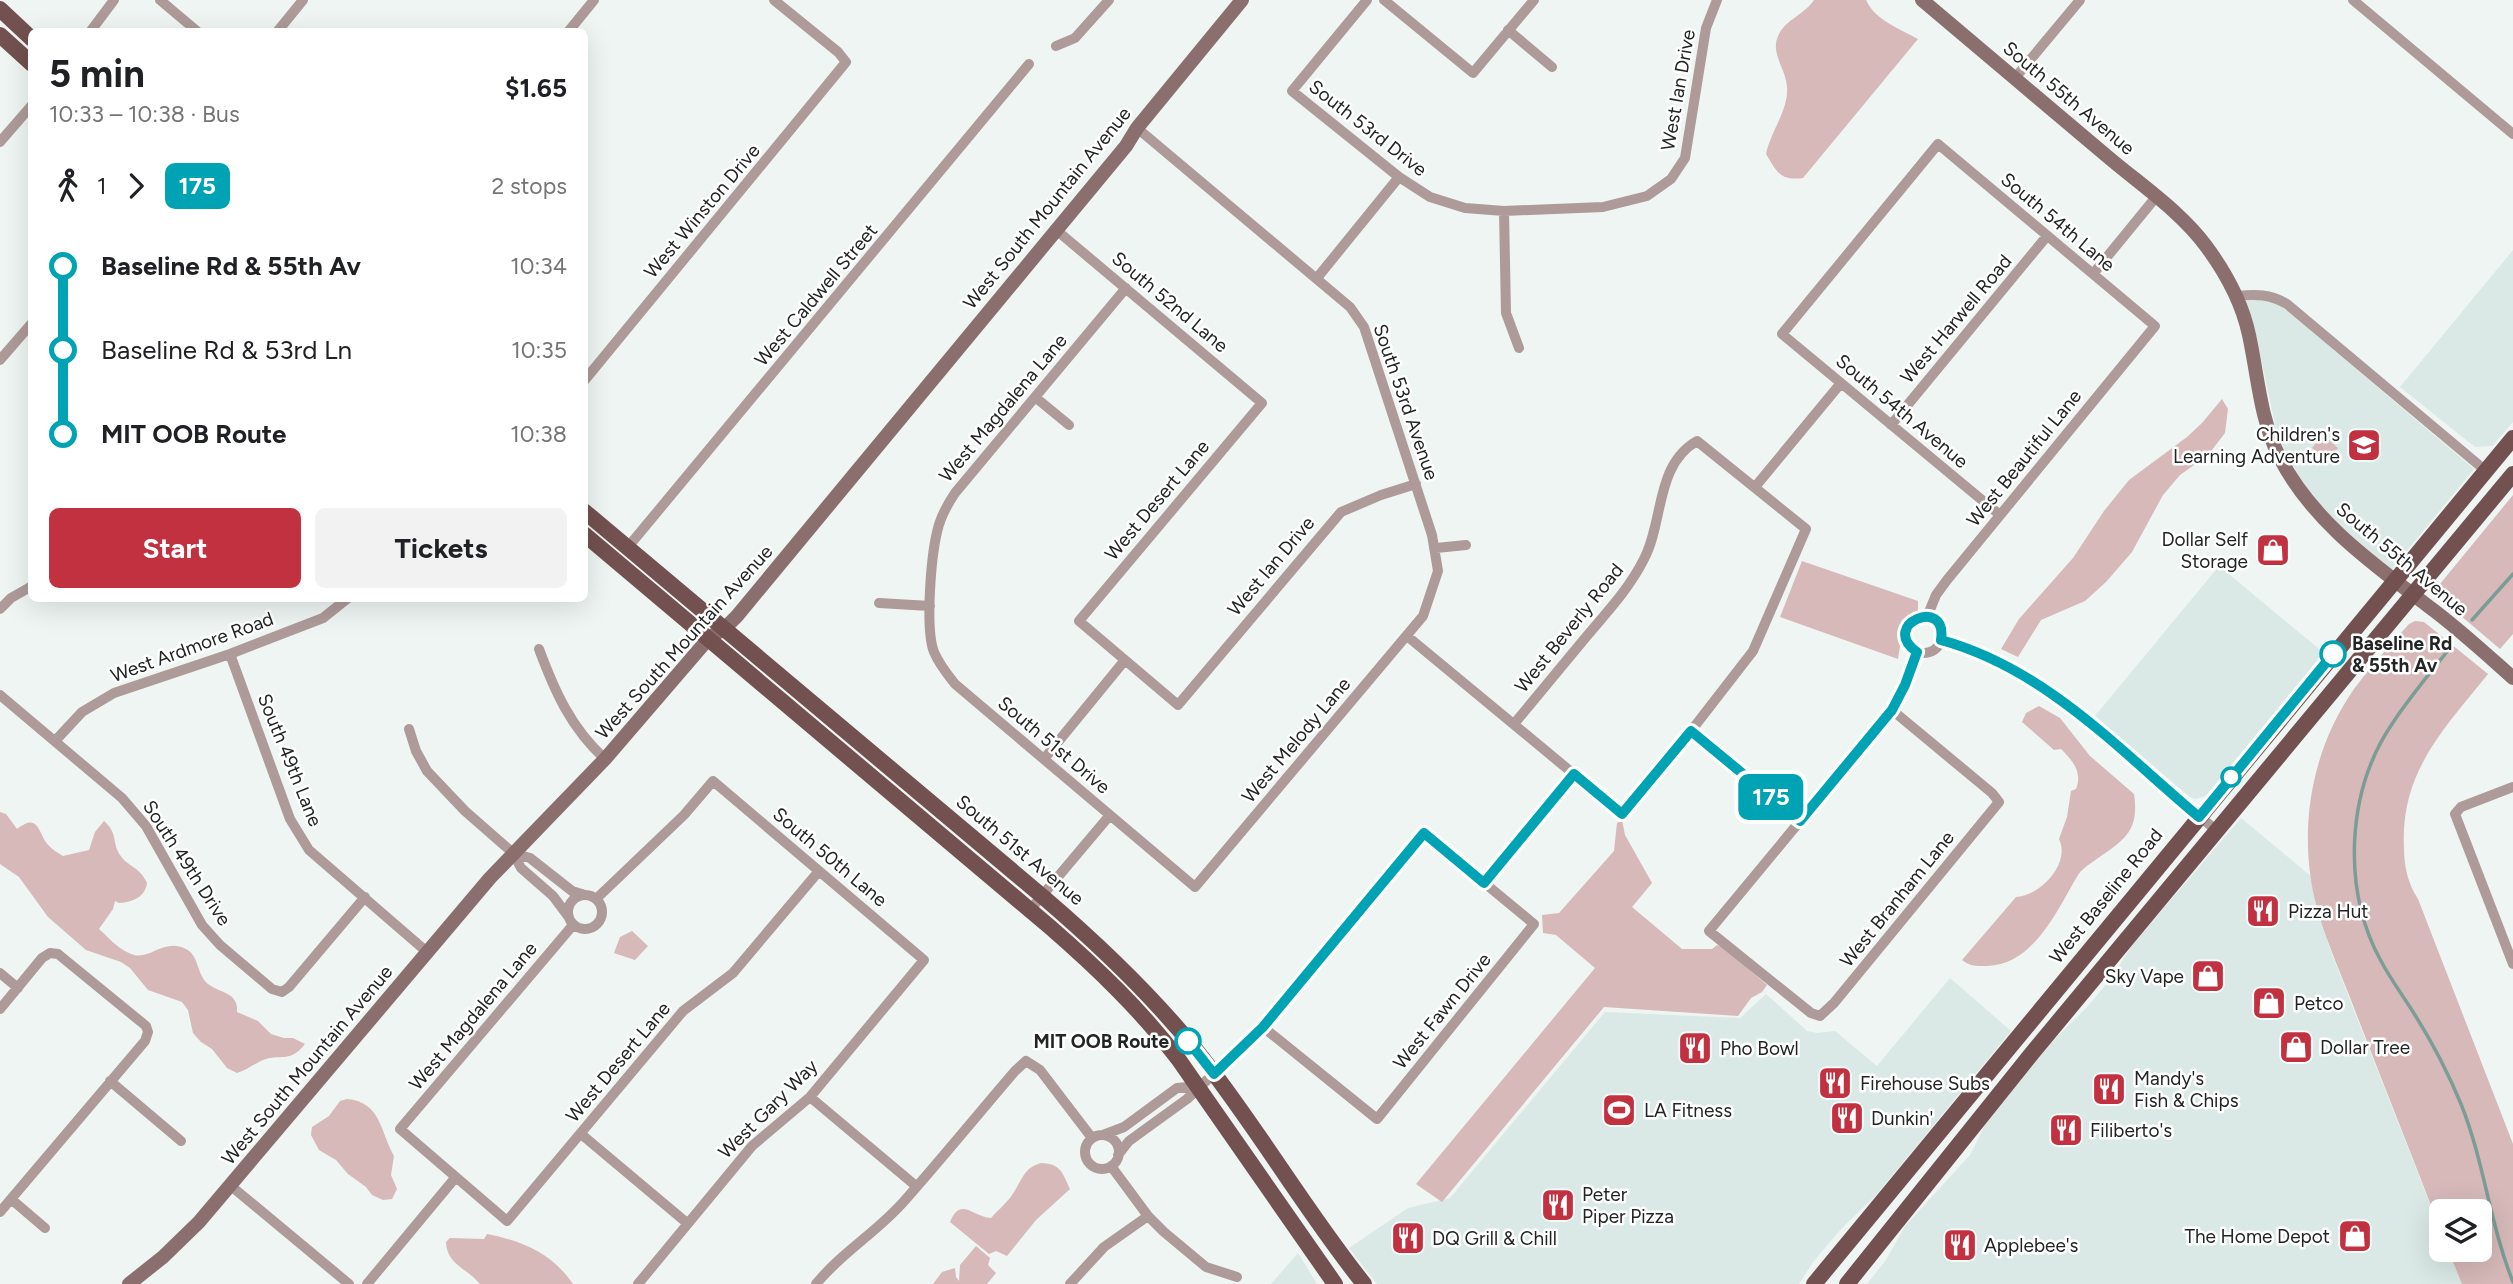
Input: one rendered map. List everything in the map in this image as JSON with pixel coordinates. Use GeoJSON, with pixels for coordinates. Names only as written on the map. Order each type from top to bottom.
{"type":"FeatureCollection","features":[{"type":"Feature","properties":{"kind":"main road"},"geometry":{"type":"LineString","coordinates":[[0,9],[28,35]]}},
{"type":"Feature","properties":{"kind":"main road"},"geometry":{"type":"LineString","coordinates":[[0,35],[28,60]]}},
{"type":"Feature","properties":{"kind":"main road","name":"West Baseline Road"},"geometry":{"type":"LineString","coordinates":[[1814,1284],[2513,438]]}},
{"type":"Feature","properties":{"kind":"main road"},"geometry":{"type":"LineString","coordinates":[[1847,1284],[2025,1062],[2513,474]]}},
{"type":"Feature","properties":{"kind":"main road","name":"South 51st Avenue"},"geometry":{"type":"LineString","coordinates":[[588,514],[1042,895],[1134,980],[1214,1074],[1314,1218],[1364,1284]]}},
{"type":"Feature","properties":{"kind":"main road","name":"South 51st Avenue"},"geometry":{"type":"LineString","coordinates":[[588,537],[1030,910],[1117,989],[1166,1043],[1198,1086],[1335,1284]]}},
{"type":"Feature","properties":{"kind":"street"},"geometry":{"type":"LineString","coordinates":[[93,28],[114,0]]}},
{"type":"Feature","properties":{"kind":"street"},"geometry":{"type":"LineString","coordinates":[[160,0],[193,28]]}},
{"type":"Feature","properties":{"kind":"street"},"geometry":{"type":"LineString","coordinates":[[280,28],[303,0]]}},
{"type":"Feature","properties":{"kind":"street"},"geometry":{"type":"LineString","coordinates":[[571,28],[594,0]]}},
{"type":"Feature","properties":{"kind":"street","name":"West Winston Drive"},"geometry":{"type":"LineString","coordinates":[[588,376],[846,62],[838,52],[774,0]]}},
{"type":"Feature","properties":{"kind":"street"},"geometry":{"type":"LineString","coordinates":[[1056,46],[1075,38],[1109,0]]}},
{"type":"Feature","properties":{"kind":"street","name":"West South Mountain Avenue"},"geometry":{"type":"LineString","coordinates":[[134,1282],[187,1235],[513,853],[606,759],[709,638],[725,628],[1126,146],[1137,128],[1242,0]]}},
{"type":"Feature","properties":{"kind":"street","name":"South 53rd Drive"},"geometry":{"type":"LineString","coordinates":[[1367,0],[1292,91],[1399,177],[1430,197],[1465,208],[1504,211]]}},
{"type":"Feature","properties":{"kind":"street"},"geometry":{"type":"LineString","coordinates":[[1384,0],[1473,73],[1534,0]]}},
{"type":"Feature","properties":{"kind":"street","name":"West Ian Drive"},"geometry":{"type":"LineString","coordinates":[[1504,211],[1603,207],[1647,196],[1671,180],[1685,158],[1706,28],[1717,0]]}},
{"type":"Feature","properties":{"kind":"street","name":"South 55th Avenue"},"geometry":{"type":"LineString","coordinates":[[1922,0],[2156,197],[2205,244],[2237,296],[2249,334],[2263,412],[2279,457],[2312,507],[2343,538],[2455,627],[2513,678]]}},
{"type":"Feature","properties":{"kind":"street"},"geometry":{"type":"LineString","coordinates":[[2015,78],[2080,0]]}},
{"type":"Feature","properties":{"kind":"street"},"geometry":{"type":"LineString","coordinates":[[2353,0],[2513,134]]}},
{"type":"Feature","properties":{"kind":"street"},"geometry":{"type":"LineString","coordinates":[[1508,30],[1552,67]]}},
{"type":"Feature","properties":{"kind":"street","name":"West Caldwell Street"},"geometry":{"type":"LineString","coordinates":[[628,547],[1029,64]]}},
{"type":"Feature","properties":{"kind":"street"},"geometry":{"type":"LineString","coordinates":[[0,142],[28,110]]}},
{"type":"Feature","properties":{"kind":"street","name":"South 53rd Avenue"},"geometry":{"type":"LineString","coordinates":[[1137,128],[1317,278],[1350,307],[1364,327],[1436,548],[1438,571],[1423,615]]}},
{"type":"Feature","properties":{"kind":"street","name":"South 54th Lane"},"geometry":{"type":"LineString","coordinates":[[1782,334],[1938,144],[2155,326]]}},
{"type":"Feature","properties":{"kind":"street"},"geometry":{"type":"LineString","coordinates":[[1317,278],[1399,177]]}},
{"type":"Feature","properties":{"kind":"street"},"geometry":{"type":"LineString","coordinates":[[2093,274],[2156,197]]}},
{"type":"Feature","properties":{"kind":"street"},"geometry":{"type":"LineString","coordinates":[[1504,211],[1506,313],[1518,348]]}},
{"type":"Feature","properties":{"kind":"street","name":"South 52nd Lane"},"geometry":{"type":"LineString","coordinates":[[1055,229],[1262,402]]}},
{"type":"Feature","properties":{"kind":"street","name":"West Harwell Road"},"geometry":{"type":"LineString","coordinates":[[1891,425],[2047,236]]}},
{"type":"Feature","properties":{"kind":"street","name":"West Magdalena Lane"},"geometry":{"type":"LineString","coordinates":[[930,606],[936,533],[954,492],[1126,288]]}},
{"type":"Feature","properties":{"kind":"street"},"geometry":{"type":"LineString","coordinates":[[2237,296],[2262,294],[2287,303],[2486,471]]}},
{"type":"Feature","properties":{"kind":"street","name":"West Beautiful Lane"},"geometry":{"type":"LineString","coordinates":[[1927,617],[1941,587],[2155,326]]}},
{"type":"Feature","properties":{"kind":"street"},"geometry":{"type":"LineString","coordinates":[[0,360],[28,328]]}},
{"type":"Feature","properties":{"kind":"street","name":"South 54th Avenue"},"geometry":{"type":"LineString","coordinates":[[1782,334],[2000,514]]}},
{"type":"Feature","properties":{"kind":"street"},"geometry":{"type":"LineString","coordinates":[[1407,636],[1622,814],[1753,651],[1807,529],[1755,487],[1841,383]]}},
{"type":"Feature","properties":{"kind":"street"},"geometry":{"type":"LineString","coordinates":[[1035,397],[1069,425]]}},
{"type":"Feature","properties":{"kind":"street","name":"West Desert Lane"},"geometry":{"type":"LineString","coordinates":[[1125,660],[1079,621],[1262,402]]}},
{"type":"Feature","properties":{"kind":"street","name":"West Beverly Road"},"geometry":{"type":"LineString","coordinates":[[1514,724],[1627,589],[1646,556],[1668,476],[1676,458],[1685,448],[1697,441],[1755,487]]}},
{"type":"Feature","properties":{"kind":"street","name":"West Ian Drive"},"geometry":{"type":"LineString","coordinates":[[1125,660],[1178,705],[1341,512],[1416,484]]}},
{"type":"Feature","properties":{"kind":"street"},"geometry":{"type":"LineString","coordinates":[[1436,548],[1466,545]]}},
{"type":"Feature","properties":{"kind":"street"},"geometry":{"type":"LineString","coordinates":[[0,609],[11,598],[28,588]]}},
{"type":"Feature","properties":{"kind":"street","name":"West Ardmore Road"},"geometry":{"type":"LineString","coordinates":[[55,741],[82,712],[103,698],[324,618],[343,602]]}},
{"type":"Feature","properties":{"kind":"street"},"geometry":{"type":"LineString","coordinates":[[879,603],[930,606]]}},
{"type":"Feature","properties":{"kind":"street","name":"South 51st Drive"},"geometry":{"type":"LineString","coordinates":[[930,606],[931,639],[943,670],[965,693],[1195,887]]}},
{"type":"Feature","properties":{"kind":"street","name":"West Melody Lane"},"geometry":{"type":"LineString","coordinates":[[1195,887],[1423,615]]}},
{"type":"Feature","properties":{"kind":"street"},"geometry":{"type":"LineString","coordinates":[[1927,617],[1938,623],[1941,640],[1934,650],[1917,652],[1908,643],[1906,632],[1912,621],[1927,617]]}},
{"type":"Feature","properties":{"kind":"street"},"geometry":{"type":"LineString","coordinates":[[1941,640],[1996,659],[2056,695],[2217,831]]}},
{"type":"Feature","properties":{"kind":"street"},"geometry":{"type":"LineString","coordinates":[[539,649],[556,694],[570,720],[588,744],[606,759]]}},
{"type":"Feature","properties":{"kind":"street"},"geometry":{"type":"LineString","coordinates":[[1691,731],[1800,821],[1892,710],[1917,652]]}},
{"type":"Feature","properties":{"kind":"street","name":"South 49th Lane"},"geometry":{"type":"LineString","coordinates":[[230,654],[290,819],[309,850],[427,952]]}},
{"type":"Feature","properties":{"kind":"street"},"geometry":{"type":"LineString","coordinates":[[1044,759],[1125,660]]}},
{"type":"Feature","properties":{"kind":"street"},"geometry":{"type":"LineString","coordinates":[[0,712],[4,698]]}},
{"type":"Feature","properties":{"kind":"street","name":"South 49th Drive"},"geometry":{"type":"LineString","coordinates":[[4,698],[134,811],[146,826],[184,896],[212,936],[272,989],[282,992],[289,987],[365,897]]}},
{"type":"Feature","properties":{"kind":"street","name":"West Branham Lane"},"geometry":{"type":"LineString","coordinates":[[1800,821],[1709,931],[1811,1013],[1820,1016],[1835,1003],[1999,802],[1992,793],[1892,710]]}},
{"type":"Feature","properties":{"kind":"street"},"geometry":{"type":"LineString","coordinates":[[409,729],[416,751],[427,771],[465,811],[513,853],[521,868],[553,896],[570,921],[586,930],[599,922],[601,908],[591,897],[572,891],[530,858],[513,853]]}},
{"type":"Feature","properties":{"kind":"street"},"geometry":{"type":"LineString","coordinates":[[1111,1167],[1129,1141],[1187,1099],[1263,1027],[1424,833],[1484,883],[1574,774]]}},
{"type":"Feature","properties":{"kind":"street","name":"West Magdalena Lane"},"geometry":{"type":"LineString","coordinates":[[456,1178],[400,1129],[570,921],[570,903],[577,897],[591,897],[684,815],[713,781]]}},
{"type":"Feature","properties":{"kind":"street","name":"South 50th Lane"},"geometry":{"type":"LineString","coordinates":[[713,781],[924,960]]}},
{"type":"Feature","properties":{"kind":"street"},"geometry":{"type":"LineString","coordinates":[[2513,787],[2460,807],[2455,817],[2513,964]]}},
{"type":"Feature","properties":{"kind":"street"},"geometry":{"type":"LineString","coordinates":[[1030,910],[1110,815]]}},
{"type":"Feature","properties":{"kind":"street","name":"West Desert Lane"},"geometry":{"type":"LineString","coordinates":[[456,1178],[507,1221],[683,1011],[733,973],[819,871]]}},
{"type":"Feature","properties":{"kind":"street","name":"West Fawn Drive"},"geometry":{"type":"LineString","coordinates":[[1263,1027],[1377,1119],[1534,924],[1484,883]]}},
{"type":"Feature","properties":{"kind":"street"},"geometry":{"type":"LineString","coordinates":[[2501,932],[2513,927]]}},
{"type":"Feature","properties":{"kind":"street"},"geometry":{"type":"LineString","coordinates":[[0,1009],[42,958],[50,953],[58,954],[146,1026],[148,1032],[145,1041],[0,1212]]}},
{"type":"Feature","properties":{"kind":"street","name":"West Gary Way"},"geometry":{"type":"LineString","coordinates":[[638,1284],[752,1146],[810,1097],[924,960]]}},
{"type":"Feature","properties":{"kind":"street"},"geometry":{"type":"LineString","coordinates":[[0,973],[18,988]]}},
{"type":"Feature","properties":{"kind":"street"},"geometry":{"type":"LineString","coordinates":[[816,1284],[847,1251],[884,1222],[1015,1070],[1026,1061],[1040,1070],[1097,1136],[1116,1141],[1118,1156]]}},
{"type":"Feature","properties":{"kind":"street"},"geometry":{"type":"LineString","coordinates":[[110,1081],[181,1141]]}},
{"type":"Feature","properties":{"kind":"street"},"geometry":{"type":"LineString","coordinates":[[1111,1167],[1097,1168],[1087,1161],[1085,1149],[1097,1136],[1124,1127],[1177,1088],[1198,1086]]}},
{"type":"Feature","properties":{"kind":"street"},"geometry":{"type":"LineString","coordinates":[[810,1097],[916,1186]]}},
{"type":"Feature","properties":{"kind":"street"},"geometry":{"type":"LineString","coordinates":[[581,1134],[687,1223]]}},
{"type":"Feature","properties":{"kind":"street"},"geometry":{"type":"LineString","coordinates":[[1111,1167],[1148,1216],[1164,1232],[1206,1267],[1237,1277]]}},
{"type":"Feature","properties":{"kind":"street"},"geometry":{"type":"LineString","coordinates":[[367,1284],[456,1178]]}},
{"type":"Feature","properties":{"kind":"street"},"geometry":{"type":"LineString","coordinates":[[231,1186],[349,1284]]}},
{"type":"Feature","properties":{"kind":"street"},"geometry":{"type":"LineString","coordinates":[[11,1199],[45,1228]]}},
{"type":"Feature","properties":{"kind":"street"},"geometry":{"type":"LineString","coordinates":[[1070,1284],[1104,1247],[1148,1216]]}},
{"type":"Feature","properties":{"kind":"shaded area"},"geometry":{"type":"Polygon","coordinates":[[[1814,0],[1866,0],[1875,13],[1918,39],[1803,178],[1795,179],[1780,174],[1766,154],[1787,95],[1776,41],[1782,29],[1814,0]]]}},
{"type":"Feature","properties":{"kind":"shaded area"},"geometry":{"type":"Polygon","coordinates":[[[2513,250],[2513,422],[2492,446],[2475,447],[2400,387],[2513,250]]]}},
{"type":"Feature","properties":{"kind":"shaded area","name":"Children's Learning Adventure"},"geometry":{"type":"Polygon","coordinates":[[[2245,301],[2276,302],[2284,308],[2474,469],[2391,570],[2325,513],[2288,458],[2277,433],[2256,335],[2245,301]]]}},
{"type":"Feature","properties":{"kind":"shaded area"},"geometry":{"type":"Polygon","coordinates":[[[2222,399],[2228,409],[2225,433],[2208,455],[2180,475],[2163,495],[2132,552],[2106,582],[2085,601],[2041,620],[2018,657],[2001,649],[2019,619],[2073,558],[2104,511],[2129,480],[2187,437],[2222,399]]]}},
{"type":"Feature","properties":{"kind":"shaded area"},"geometry":{"type":"Polygon","coordinates":[[[2323,435],[2338,448],[2327,460],[2312,448],[2323,435]]]}},
{"type":"Feature","properties":{"kind":"shaded area"},"geometry":{"type":"Polygon","coordinates":[[[2513,495],[2513,634],[2500,649],[2441,599],[2440,584],[2513,495]]]}},
{"type":"Feature","properties":{"kind":"shaded area"},"geometry":{"type":"Polygon","coordinates":[[[1802,561],[1918,601],[1918,611],[1903,627],[1898,659],[1780,617],[1802,561]]]}},
{"type":"Feature","properties":{"kind":"shaded area"},"geometry":{"type":"Polygon","coordinates":[[[2219,566],[2324,653],[2206,796],[2195,799],[2095,716],[2219,566]]]}},
{"type":"Feature","properties":{"kind":"shaded area"},"geometry":{"type":"Polygon","coordinates":[[[2415,621],[2424,622],[2488,674],[2441,733],[2417,774],[2409,796],[2404,855],[2409,881],[2513,1144],[2513,1284],[2462,1284],[2453,1262],[2492,1262],[2492,1199],[2429,1200],[2330,948],[2311,880],[2308,823],[2318,766],[2327,739],[2354,689],[2409,624],[2415,621]]]}},
{"type":"Feature","properties":{"kind":"shaded area"},"geometry":{"type":"Polygon","coordinates":[[[2039,706],[2060,718],[2090,756],[2134,794],[2134,818],[2127,835],[2121,841],[2079,873],[2052,919],[2031,946],[2004,963],[1971,965],[1962,960],[2016,897],[2035,891],[2051,877],[2061,858],[2059,839],[2067,817],[2071,791],[2076,789],[2078,777],[2072,762],[2061,749],[2054,750],[2022,722],[2026,713],[2039,706]]]}},
{"type":"Feature","properties":{"kind":"shaded area"},"geometry":{"type":"Polygon","coordinates":[[[0,812],[6,814],[17,829],[28,823],[35,824],[47,843],[63,856],[89,850],[95,832],[104,821],[113,834],[120,855],[147,883],[138,898],[119,903],[115,901],[113,909],[99,929],[119,947],[134,955],[171,946],[186,949],[193,955],[205,981],[231,996],[237,1005],[237,1012],[258,1021],[271,1034],[293,1038],[305,1044],[294,1054],[263,1060],[237,1073],[227,1068],[212,1049],[193,1033],[188,1010],[182,1002],[148,990],[130,968],[121,962],[86,950],[48,917],[19,877],[0,864],[0,812]]]}},
{"type":"Feature","properties":{"kind":"shaded area"},"geometry":{"type":"Polygon","coordinates":[[[2241,818],[2312,877],[2329,947],[2429,1201],[2429,1262],[2453,1262],[2462,1284],[1867,1284],[1886,1260],[1905,1226],[1970,1155],[1987,1121],[2051,1043],[2089,1005],[2112,977],[2133,944],[2241,818]]]}},
{"type":"Feature","properties":{"kind":"shaded area"},"geometry":{"type":"Polygon","coordinates":[[[1622,820],[1625,835],[1652,883],[1632,907],[1682,949],[1712,949],[1717,945],[1723,947],[1767,985],[1762,992],[1751,998],[1738,1016],[1604,1007],[1442,1202],[1416,1184],[1595,968],[1556,935],[1543,933],[1542,915],[1559,913],[1614,851],[1617,823],[1622,820]]]}},
{"type":"Feature","properties":{"kind":"shaded area"},"geometry":{"type":"Polygon","coordinates":[[[632,931],[648,946],[635,960],[614,953],[620,937],[632,931]]]}},
{"type":"Feature","properties":{"kind":"shaded area"},"geometry":{"type":"Polygon","coordinates":[[[1950,978],[2011,1031],[1876,1195],[1842,1228],[1813,1262],[1799,1284],[1377,1284],[1349,1248],[1408,1208],[1450,1198],[1605,1012],[1740,1018],[1766,994],[1807,1031],[1835,1031],[1877,1066],[1950,978]]]}},
{"type":"Feature","properties":{"kind":"shaded area"},"geometry":{"type":"Polygon","coordinates":[[[347,1099],[367,1106],[378,1119],[394,1156],[391,1175],[397,1189],[392,1199],[383,1200],[372,1195],[336,1160],[319,1150],[311,1135],[312,1127],[329,1116],[340,1101],[347,1099]]]}},
{"type":"Feature","properties":{"kind":"shaded area"},"geometry":{"type":"Polygon","coordinates":[[[1041,1163],[1057,1167],[1070,1189],[1036,1220],[1007,1256],[996,1251],[989,1254],[950,1222],[958,1210],[963,1209],[991,1218],[1009,1199],[1024,1174],[1041,1163]]]}},
{"type":"Feature","properties":{"kind":"shaded area"},"geometry":{"type":"Polygon","coordinates":[[[487,1234],[512,1240],[546,1256],[573,1284],[480,1284],[454,1261],[447,1250],[446,1242],[450,1238],[484,1239],[487,1234]]]}},
{"type":"Feature","properties":{"kind":"shaded area"},"geometry":{"type":"Polygon","coordinates":[[[976,1246],[990,1258],[988,1265],[996,1273],[987,1284],[933,1284],[942,1272],[955,1268],[959,1281],[960,1265],[976,1246]]]}},
{"type":"Feature","properties":{"kind":"shaded area"},"geometry":{"type":"Polygon","coordinates":[[[1298,1253],[1317,1284],[1271,1284],[1298,1253]]]}},
{"type":"Feature","properties":{"kind":"waterway"},"geometry":{"type":"LineString","coordinates":[[2472,620],[2513,574]]}},
{"type":"Feature","properties":{"kind":"waterway"},"geometry":{"type":"LineString","coordinates":[[2450,648],[2399,714],[2377,751],[2365,780],[2358,810],[2355,873],[2368,933],[2389,975],[2428,1036],[2461,1104],[2513,1282]]}},
{"type":"Feature","properties":{"kind":"bus line","name":"175"},"geometry":{"type":"LineString","coordinates":[[1188,1041],[1214,1074],[1227,1063],[1263,1027],[1424,833],[1484,883],[1574,774],[1622,814],[1691,731],[1800,821],[1892,710],[1917,652],[1908,643],[1906,632],[1908,626],[1917,618],[1934,619],[1941,629],[1941,640],[1996,659],[2056,695],[2199,817],[2333,654]]}},
{"type":"Feature","properties":{"kind":"place","name":"Children's Learning Adventure"},"geometry":{"type":"Point","coordinates":[2364,445]}},
{"type":"Feature","properties":{"kind":"place","name":"Dollar Self Storage"},"geometry":{"type":"Point","coordinates":[2273,550]}},
{"type":"Feature","properties":{"kind":"place","name":"Baseline Rd & 55th Av"},"geometry":{"type":"Point","coordinates":[2333,654]}},
{"type":"Feature","properties":{"kind":"place","name":"Pizza Hut"},"geometry":{"type":"Point","coordinates":[2263,911]}},
{"type":"Feature","properties":{"kind":"place","name":"Sky Vape"},"geometry":{"type":"Point","coordinates":[2208,976]}},
{"type":"Feature","properties":{"kind":"place","name":"Petco"},"geometry":{"type":"Point","coordinates":[2269,1003]}},
{"type":"Feature","properties":{"kind":"place","name":"MIT OOB Route"},"geometry":{"type":"Point","coordinates":[1188,1041]}},
{"type":"Feature","properties":{"kind":"place","name":"Dollar Tree"},"geometry":{"type":"Point","coordinates":[2296,1047]}},
{"type":"Feature","properties":{"kind":"place","name":"Pho Bowl"},"geometry":{"type":"Point","coordinates":[1695,1048]}},
{"type":"Feature","properties":{"kind":"place","name":"Firehouse Subs"},"geometry":{"type":"Point","coordinates":[1835,1083]}},
{"type":"Feature","properties":{"kind":"place","name":"Mandy's Fish & Chips"},"geometry":{"type":"Point","coordinates":[2109,1089]}},
{"type":"Feature","properties":{"kind":"place","name":"LA Fitness"},"geometry":{"type":"Point","coordinates":[1619,1110]}},
{"type":"Feature","properties":{"kind":"place","name":"Dunkin'"},"geometry":{"type":"Point","coordinates":[1847,1118]}},
{"type":"Feature","properties":{"kind":"place","name":"Filiberto's"},"geometry":{"type":"Point","coordinates":[2066,1130]}},
{"type":"Feature","properties":{"kind":"place","name":"Peter Piper Pizza"},"geometry":{"type":"Point","coordinates":[1558,1205]}},
{"type":"Feature","properties":{"kind":"place","name":"The Home Depot"},"geometry":{"type":"Point","coordinates":[2355,1236]}},
{"type":"Feature","properties":{"kind":"place","name":"DQ Grill & Chill"},"geometry":{"type":"Point","coordinates":[1408,1238]}},
{"type":"Feature","properties":{"kind":"place","name":"Applebee's"},"geometry":{"type":"Point","coordinates":[1960,1245]}}]}
